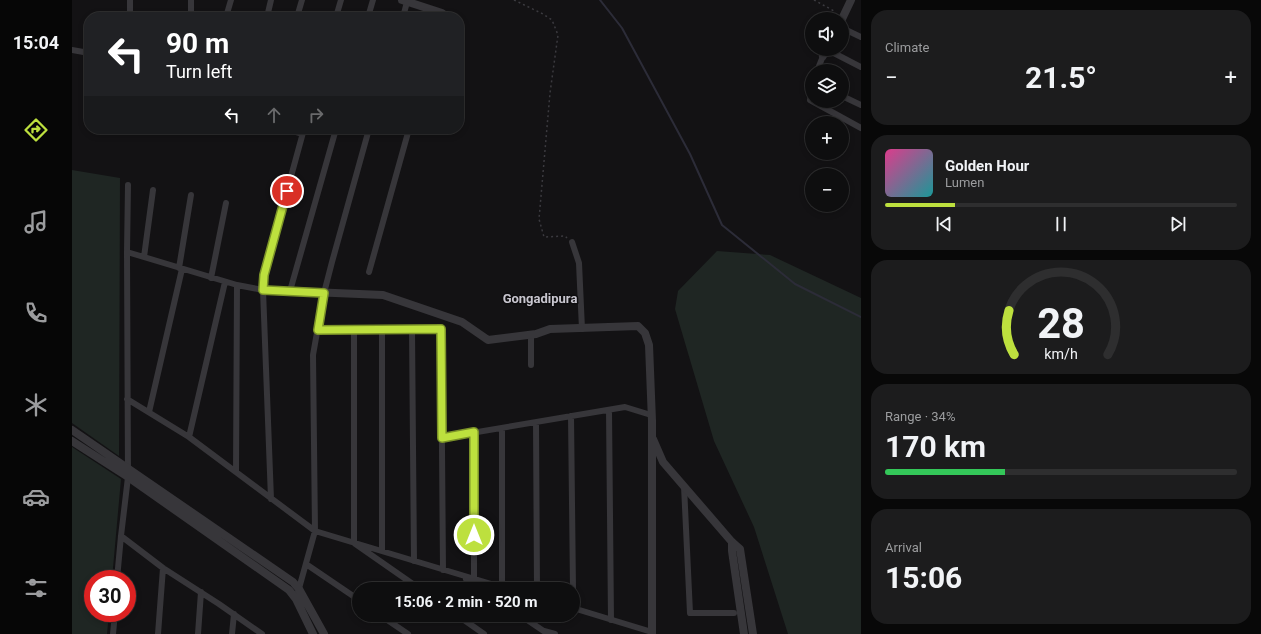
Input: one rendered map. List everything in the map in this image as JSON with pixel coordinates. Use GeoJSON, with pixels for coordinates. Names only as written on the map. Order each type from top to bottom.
{"type":"FeatureCollection","features":[{"type":"Feature","properties":{"kind":"street"},"geometry":{"type":"LineString","coordinates":[[130,0],[130,12]]}},
{"type":"Feature","properties":{"kind":"street"},"geometry":{"type":"LineString","coordinates":[[191,0],[191,12]]}},
{"type":"Feature","properties":{"kind":"street"},"geometry":{"type":"LineString","coordinates":[[227,12],[231,0]]}},
{"type":"Feature","properties":{"kind":"street"},"geometry":{"type":"LineString","coordinates":[[268,12],[272,0]]}},
{"type":"Feature","properties":{"kind":"street"},"geometry":{"type":"LineString","coordinates":[[298,12],[302,0]]}},
{"type":"Feature","properties":{"kind":"street"},"geometry":{"type":"LineString","coordinates":[[337,12],[341,0]]}},
{"type":"Feature","properties":{"kind":"street"},"geometry":{"type":"LineString","coordinates":[[369,12],[373,0]]}},
{"type":"Feature","properties":{"kind":"street"},"geometry":{"type":"LineString","coordinates":[[845,12],[851,0]]}},
{"type":"Feature","properties":{"kind":"street"},"geometry":{"type":"LineString","coordinates":[[403,12],[404,1],[433,12]]}},
{"type":"Feature","properties":{"kind":"street"},"geometry":{"type":"LineString","coordinates":[[849,31],[861,37]]}},
{"type":"Feature","properties":{"kind":"street"},"geometry":{"type":"LineString","coordinates":[[72,50],[84,52]]}},
{"type":"Feature","properties":{"kind":"street"},"geometry":{"type":"LineString","coordinates":[[835,56],[861,67]]}},
{"type":"Feature","properties":{"kind":"street"},"geometry":{"type":"LineString","coordinates":[[849,99],[861,105]]}},
{"type":"Feature","properties":{"kind":"street"},"geometry":{"type":"LineString","coordinates":[[825,108],[861,128]]}},
{"type":"Feature","properties":{"kind":"street"},"geometry":{"type":"LineString","coordinates":[[271,499],[263,290],[264,275],[302,134]]}},
{"type":"Feature","properties":{"kind":"street"},"geometry":{"type":"LineString","coordinates":[[290,291],[335,134]]}},
{"type":"Feature","properties":{"kind":"street"},"geometry":{"type":"LineString","coordinates":[[296,599],[315,531],[313,355],[324,293],[368,134]]}},
{"type":"Feature","properties":{"kind":"street"},"geometry":{"type":"LineString","coordinates":[[369,272],[408,134]]}},
{"type":"Feature","properties":{"kind":"street"},"geometry":{"type":"LineString","coordinates":[[118,570],[128,477],[128,185]]}},
{"type":"Feature","properties":{"kind":"street"},"geometry":{"type":"LineString","coordinates":[[144,257],[153,190]]}},
{"type":"Feature","properties":{"kind":"street"},"geometry":{"type":"LineString","coordinates":[[148,412],[180,268],[191,195]]}},
{"type":"Feature","properties":{"kind":"street"},"geometry":{"type":"LineString","coordinates":[[211,278],[226,202]]}},
{"type":"Feature","properties":{"kind":"street"},"geometry":{"type":"LineString","coordinates":[[572,242],[579,263],[582,329]]}},
{"type":"Feature","properties":{"kind":"street"},"geometry":{"type":"LineString","coordinates":[[127,252],[225,282],[263,290],[383,295],[462,322],[488,340],[531,335],[550,329],[638,326],[645,333],[648,345],[652,436],[652,633],[580,610]]}},
{"type":"Feature","properties":{"kind":"street"},"geometry":{"type":"LineString","coordinates":[[189,437],[225,282]]}},
{"type":"Feature","properties":{"kind":"street"},"geometry":{"type":"LineString","coordinates":[[236,472],[237,285]]}},
{"type":"Feature","properties":{"kind":"street"},"geometry":{"type":"LineString","coordinates":[[318,330],[441,329],[444,570]]}},
{"type":"Feature","properties":{"kind":"street"},"geometry":{"type":"LineString","coordinates":[[354,330],[354,543]]}},
{"type":"Feature","properties":{"kind":"street"},"geometry":{"type":"LineString","coordinates":[[382,330],[382,551]]}},
{"type":"Feature","properties":{"kind":"street"},"geometry":{"type":"LineString","coordinates":[[412,330],[414,561]]}},
{"type":"Feature","properties":{"kind":"street"},"geometry":{"type":"LineString","coordinates":[[531,335],[531,365]]}},
{"type":"Feature","properties":{"kind":"street"},"geometry":{"type":"LineString","coordinates":[[127,399],[189,437],[315,531],[484,582]]}},
{"type":"Feature","properties":{"kind":"street"},"geometry":{"type":"LineString","coordinates":[[442,438],[625,408],[651,415]]}},
{"type":"Feature","properties":{"kind":"street"},"geometry":{"type":"LineString","coordinates":[[609,410],[611,620]]}},
{"type":"Feature","properties":{"kind":"street"},"geometry":{"type":"LineString","coordinates":[[571,416],[573,582]]}},
{"type":"Feature","properties":{"kind":"street"},"geometry":{"type":"LineString","coordinates":[[536,422],[537,582]]}},
{"type":"Feature","properties":{"kind":"street"},"geometry":{"type":"LineString","coordinates":[[502,428],[505,582]]}},
{"type":"Feature","properties":{"kind":"street"},"geometry":{"type":"LineString","coordinates":[[72,430],[293,582],[299,589],[324,634]]}},
{"type":"Feature","properties":{"kind":"street"},"geometry":{"type":"LineString","coordinates":[[474,432],[474,579]]}},
{"type":"Feature","properties":{"kind":"street"},"geometry":{"type":"LineString","coordinates":[[652,436],[663,462],[732,542],[740,549],[753,634]]}},
{"type":"Feature","properties":{"kind":"street"},"geometry":{"type":"LineString","coordinates":[[72,442],[128,477],[289,590],[296,599],[313,634]]}},
{"type":"Feature","properties":{"kind":"street"},"geometry":{"type":"LineString","coordinates":[[684,486],[690,613],[734,613]]}},
{"type":"Feature","properties":{"kind":"street"},"geometry":{"type":"LineString","coordinates":[[121,536],[163,568],[262,634]]}},
{"type":"Feature","properties":{"kind":"street"},"geometry":{"type":"LineString","coordinates":[[732,542],[744,634]]}},
{"type":"Feature","properties":{"kind":"street"},"geometry":{"type":"LineString","coordinates":[[354,543],[410,582]]}},
{"type":"Feature","properties":{"kind":"street"},"geometry":{"type":"LineString","coordinates":[[306,564],[352,595]]}},
{"type":"Feature","properties":{"kind":"street"},"geometry":{"type":"LineString","coordinates":[[158,634],[163,568]]}},
{"type":"Feature","properties":{"kind":"street"},"geometry":{"type":"LineString","coordinates":[[461,575],[472,582]]}},
{"type":"Feature","properties":{"kind":"street"},"geometry":{"type":"LineString","coordinates":[[198,634],[201,592]]}},
{"type":"Feature","properties":{"kind":"street"},"geometry":{"type":"LineString","coordinates":[[232,634],[234,614]]}},
{"type":"Feature","properties":{"kind":"street"},"geometry":{"type":"LineString","coordinates":[[113,634],[114,622]]}},
{"type":"Feature","properties":{"kind":"street"},"geometry":{"type":"LineString","coordinates":[[390,622],[408,634]]}},
{"type":"Feature","properties":{"kind":"street"},"geometry":{"type":"LineString","coordinates":[[467,622],[484,634]]}},
{"type":"Feature","properties":{"kind":"street"},"geometry":{"type":"LineString","coordinates":[[530,622],[545,632],[555,634]]}},
{"type":"Feature","properties":{"kind":"street"},"geometry":{"type":"LineString","coordinates":[[632,634],[635,627]]}},
{"type":"Feature","properties":{"kind":"path"},"geometry":{"type":"LineString","coordinates":[[514,0],[552,20],[558,35],[550,93],[539,219],[544,237],[564,236],[572,242]]}},
{"type":"Feature","properties":{"kind":"path"},"geometry":{"type":"LineString","coordinates":[[814,0],[834,12]]}},
{"type":"Feature","properties":{"kind":"shaded area"},"geometry":{"type":"Polygon","coordinates":[[[72,170],[120,178],[119,456],[72,423],[72,170]]]}},
{"type":"Feature","properties":{"kind":"shaded area"},"geometry":{"type":"Polygon","coordinates":[[[717,251],[770,255],[861,298],[861,634],[788,634],[754,527],[714,441],[675,309],[678,291],[717,251]]]}},
{"type":"Feature","properties":{"kind":"shaded area"},"geometry":{"type":"Polygon","coordinates":[[[72,447],[121,479],[113,570],[84,570],[84,622],[108,622],[107,634],[72,634],[72,447]]]}},
{"type":"Feature","properties":{"kind":"waterway"},"geometry":{"type":"LineString","coordinates":[[600,0],[622,28],[690,154],[722,225],[795,284],[861,317]]}},
{"type":"Feature","properties":{"kind":"district","name":"Gongadipura"},"geometry":{"type":"Point","coordinates":[540,298]}},
{"type":"Feature","properties":{"kind":"route"},"geometry":{"type":"LineString","coordinates":[[287,191],[264,275],[263,290],[324,293],[318,330],[441,329],[442,438],[474,432],[474,535]]}}]}
